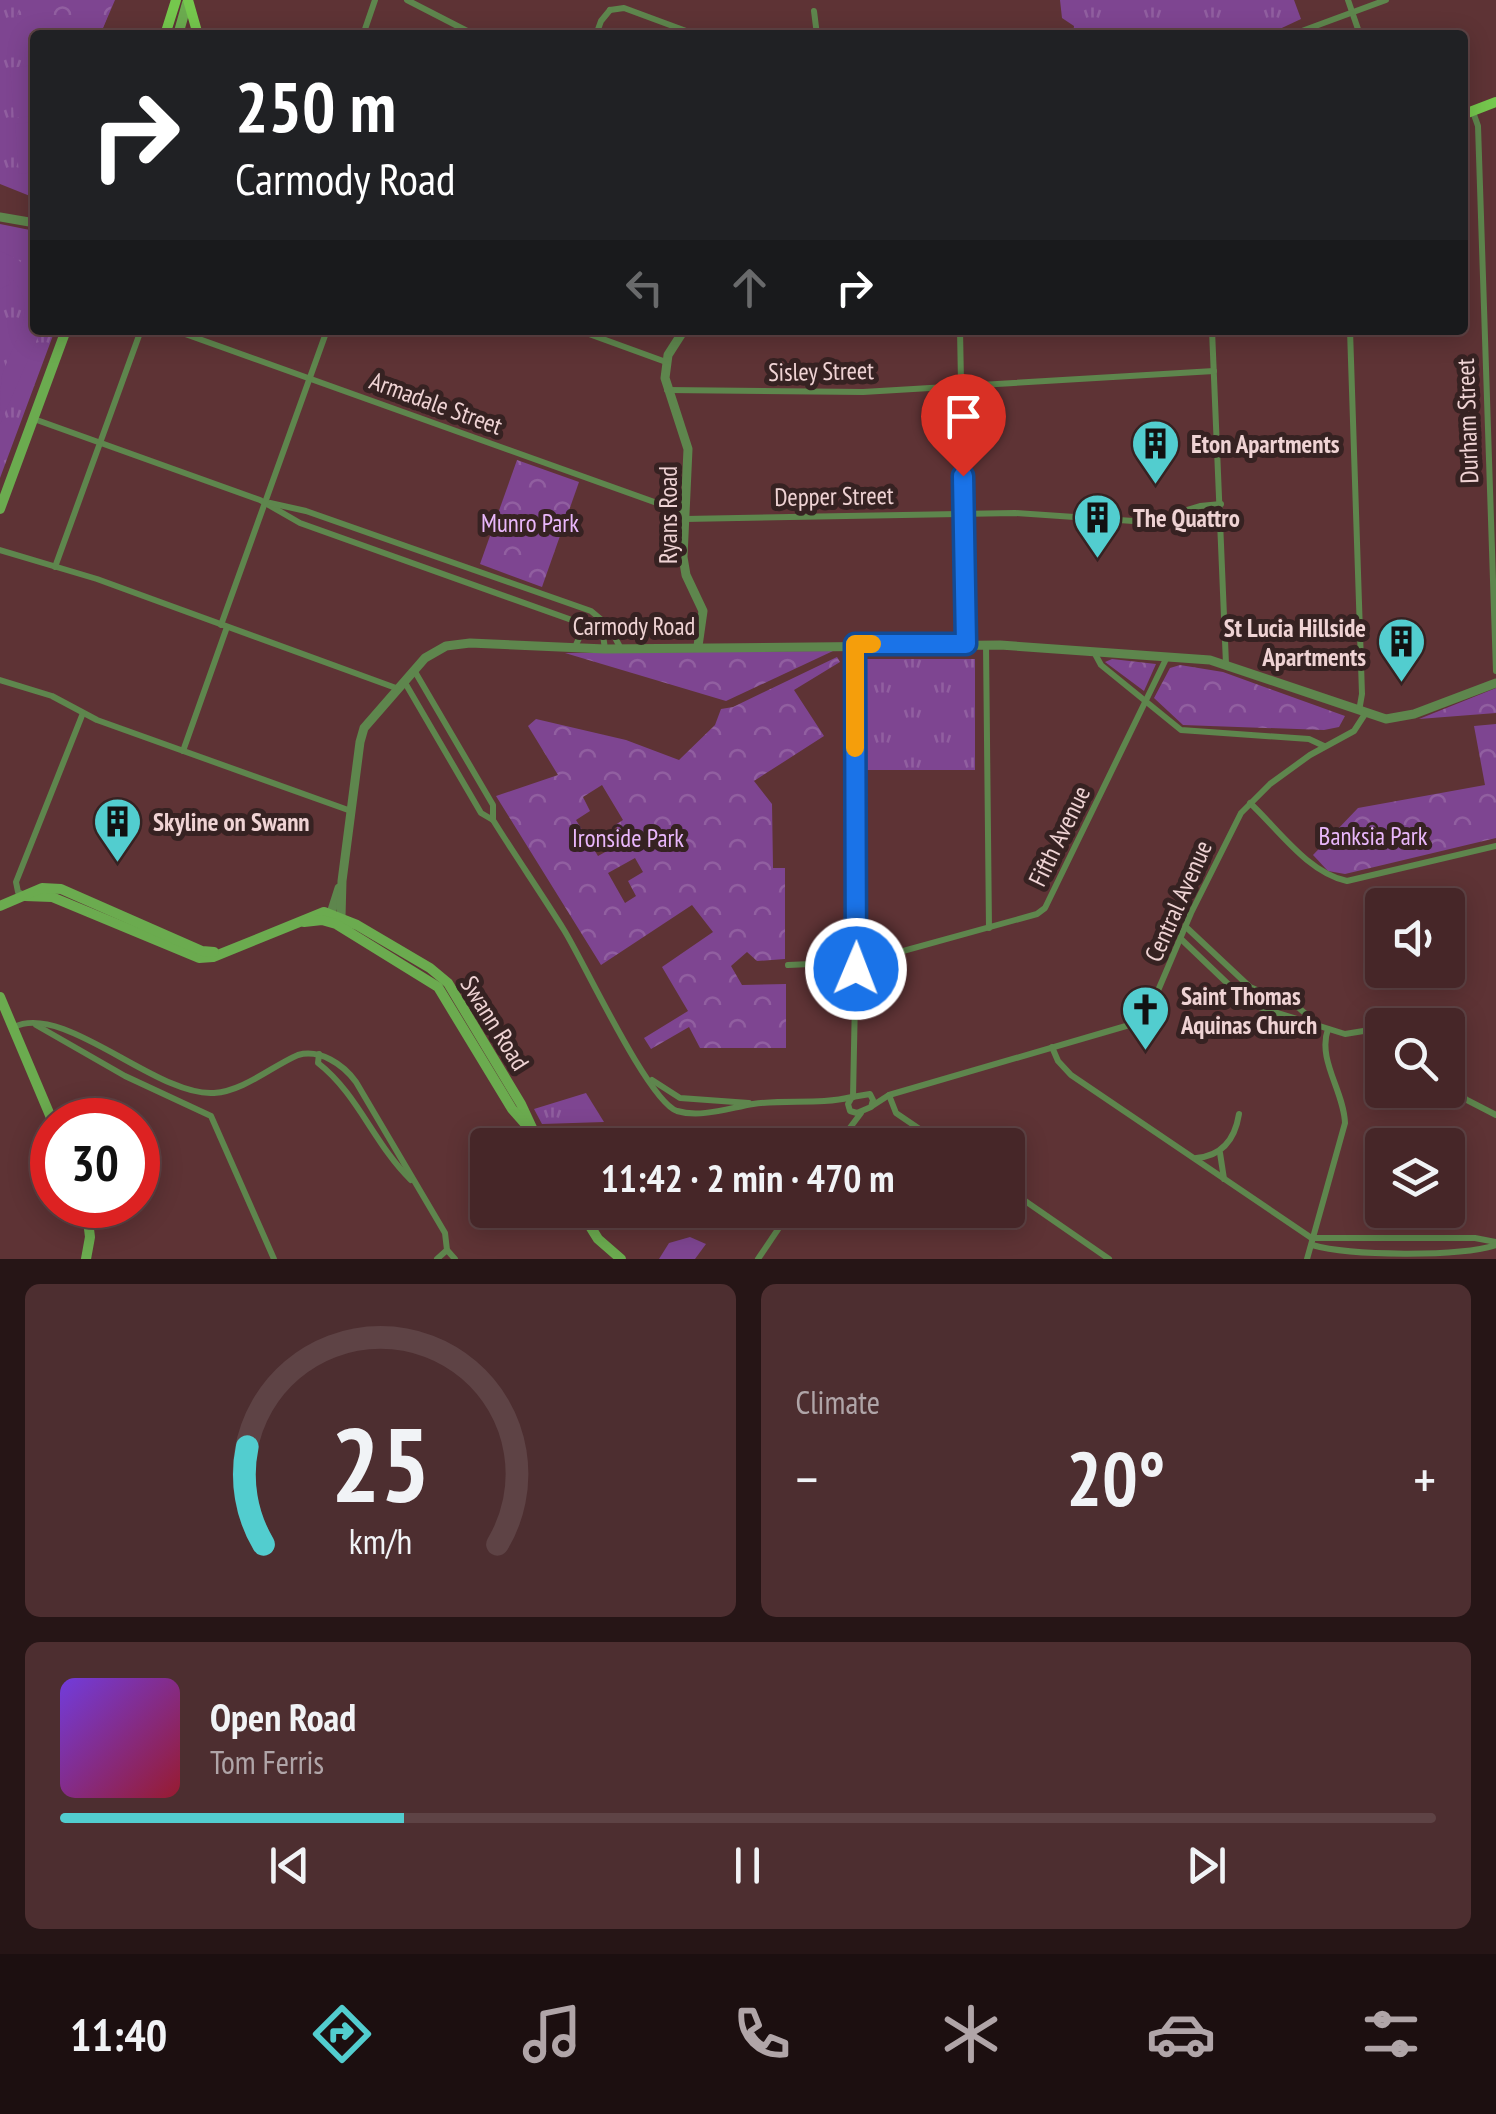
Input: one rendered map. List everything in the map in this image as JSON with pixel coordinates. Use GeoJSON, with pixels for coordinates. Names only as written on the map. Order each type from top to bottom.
{"type":"FeatureCollection","features":[{"type":"Feature","properties":{"kind":"main road"},"geometry":{"type":"LineString","coordinates":[[167,30],[184,1]]}},
{"type":"Feature","properties":{"kind":"main road"},"geometry":{"type":"LineString","coordinates":[[179,30],[184,1]]}},
{"type":"Feature","properties":{"kind":"main road"},"geometry":{"type":"LineString","coordinates":[[184,1],[196,30]]}},
{"type":"Feature","properties":{"kind":"main road"},"geometry":{"type":"LineString","coordinates":[[1468,113],[1496,102]]}},
{"type":"Feature","properties":{"kind":"main road"},"geometry":{"type":"LineString","coordinates":[[0,509],[64,335]]}},
{"type":"Feature","properties":{"kind":"main road"},"geometry":{"type":"LineString","coordinates":[[0,906],[42,888],[60,889],[204,952],[226,951],[298,922],[334,918]]}},
{"type":"Feature","properties":{"kind":"main road","name":"Swann Road"},"geometry":{"type":"LineString","coordinates":[[334,918],[438,987],[512,1109],[530,1128]]}},
{"type":"Feature","properties":{"kind":"main road"},"geometry":{"type":"LineString","coordinates":[[0,998],[43,1098]]}},
{"type":"Feature","properties":{"kind":"main road"},"geometry":{"type":"LineString","coordinates":[[86,1259],[89,1228]]}},
{"type":"Feature","properties":{"kind":"main road"},"geometry":{"type":"LineString","coordinates":[[591,1228],[621,1259]]}},
{"type":"Feature","properties":{"kind":"street"},"geometry":{"type":"LineString","coordinates":[[365,30],[375,0]]}},
{"type":"Feature","properties":{"kind":"street"},"geometry":{"type":"LineString","coordinates":[[408,0],[465,30]]}},
{"type":"Feature","properties":{"kind":"street"},"geometry":{"type":"LineString","coordinates":[[599,30],[610,10],[608,0]]}},
{"type":"Feature","properties":{"kind":"street"},"geometry":{"type":"LineString","coordinates":[[1348,0],[1358,30]]}},
{"type":"Feature","properties":{"kind":"street"},"geometry":{"type":"LineString","coordinates":[[1304,30],[1386,0]]}},
{"type":"Feature","properties":{"kind":"street"},"geometry":{"type":"LineString","coordinates":[[610,10],[624,8],[683,30]]}},
{"type":"Feature","properties":{"kind":"street"},"geometry":{"type":"LineString","coordinates":[[814,10],[817,30]]}},
{"type":"Feature","properties":{"kind":"street","name":"Durham Street"},"geometry":{"type":"LineString","coordinates":[[1468,113],[1478,126],[1496,671]]}},
{"type":"Feature","properties":{"kind":"street"},"geometry":{"type":"LineString","coordinates":[[0,218],[30,222]]}},
{"type":"Feature","properties":{"kind":"street"},"geometry":{"type":"LineString","coordinates":[[56,567],[140,335]]}},
{"type":"Feature","properties":{"kind":"street","name":"Armadale Street"},"geometry":{"type":"LineString","coordinates":[[188,335],[685,516]]}},
{"type":"Feature","properties":{"kind":"street"},"geometry":{"type":"LineString","coordinates":[[183,751],[264,502],[325,335]]}},
{"type":"Feature","properties":{"kind":"street"},"geometry":{"type":"LineString","coordinates":[[592,335],[666,362],[681,335]]}},
{"type":"Feature","properties":{"kind":"street"},"geometry":{"type":"LineString","coordinates":[[960,335],[966,644]]}},
{"type":"Feature","properties":{"kind":"street"},"geometry":{"type":"LineString","coordinates":[[1212,335],[1226,664]]}},
{"type":"Feature","properties":{"kind":"street"},"geometry":{"type":"LineString","coordinates":[[1350,335],[1362,713]]}},
{"type":"Feature","properties":{"kind":"street","name":"Ryans Road"},"geometry":{"type":"LineString","coordinates":[[666,362],[667,390],[688,449],[684,568],[703,611],[698,646]]}},
{"type":"Feature","properties":{"kind":"street","name":"Sisley Street"},"geometry":{"type":"LineString","coordinates":[[667,390],[863,392],[1214,371]]}},
{"type":"Feature","properties":{"kind":"street"},"geometry":{"type":"LineString","coordinates":[[34,419],[264,502],[301,509],[591,611],[607,624],[621,649]]}},
{"type":"Feature","properties":{"kind":"street"},"geometry":{"type":"LineString","coordinates":[[264,502],[300,523],[581,623],[601,632],[604,649]]}},
{"type":"Feature","properties":{"kind":"street","name":"Depper Street"},"geometry":{"type":"LineString","coordinates":[[685,516],[1014,513],[1148,522],[1200,506],[1222,504]]}},
{"type":"Feature","properties":{"kind":"street"},"geometry":{"type":"LineString","coordinates":[[0,550],[400,684],[481,813],[493,820],[562,926],[620,1034],[662,1100],[679,1111],[719,1111],[754,1104],[852,1097],[856,963],[855,644]]}},
{"type":"Feature","properties":{"kind":"street"},"geometry":{"type":"LineString","coordinates":[[575,647],[581,623]]}},
{"type":"Feature","properties":{"kind":"street","name":"Carmody Road"},"geometry":{"type":"LineString","coordinates":[[334,918],[363,731],[414,669],[436,650],[457,644],[621,649],[966,644],[1094,651],[1226,664],[1386,720],[1496,683]]}},
{"type":"Feature","properties":{"kind":"street"},"geometry":{"type":"LineString","coordinates":[[986,645],[988,928]]}},
{"type":"Feature","properties":{"kind":"street"},"geometry":{"type":"LineString","coordinates":[[1094,651],[1101,665],[1181,730],[1309,739],[1324,746]]}},
{"type":"Feature","properties":{"kind":"street","name":"Fifth Avenue"},"geometry":{"type":"LineString","coordinates":[[788,966],[856,963],[988,928],[1045,908],[1167,657]]}},
{"type":"Feature","properties":{"kind":"street"},"geometry":{"type":"LineString","coordinates":[[414,669],[493,805],[493,820]]}},
{"type":"Feature","properties":{"kind":"street"},"geometry":{"type":"LineString","coordinates":[[0,680],[16,682],[58,698],[83,713],[351,810]]}},
{"type":"Feature","properties":{"kind":"street"},"geometry":{"type":"LineString","coordinates":[[25,896],[16,885],[83,713]]}},
{"type":"Feature","properties":{"kind":"street","name":"Central Avenue"},"geometry":{"type":"LineString","coordinates":[[850,1128],[862,1112],[889,1095],[1144,1017],[1164,982],[1234,824],[1270,784],[1324,746],[1354,731],[1362,713]]}},
{"type":"Feature","properties":{"kind":"street"},"geometry":{"type":"LineString","coordinates":[[1250,802],[1330,878],[1347,881],[1496,846]]}},
{"type":"Feature","properties":{"kind":"street"},"geometry":{"type":"LineString","coordinates":[[1186,927],[1250,988],[1302,1010],[1318,1025]]}},
{"type":"Feature","properties":{"kind":"street"},"geometry":{"type":"LineString","coordinates":[[1182,939],[1247,1003],[1352,1035],[1365,1032]]}},
{"type":"Feature","properties":{"kind":"street"},"geometry":{"type":"LineString","coordinates":[[14,1027],[32,1022],[64,1030],[200,1092],[226,1090],[298,1055],[319,1054],[352,1076],[444,1232],[447,1250],[455,1259]]}},
{"type":"Feature","properties":{"kind":"street"},"geometry":{"type":"LineString","coordinates":[[32,1022],[103,1064],[211,1116],[274,1259]]}},
{"type":"Feature","properties":{"kind":"street"},"geometry":{"type":"LineString","coordinates":[[1308,1259],[1344,1123],[1342,1100],[1324,1047],[1328,1029]]}},
{"type":"Feature","properties":{"kind":"street"},"geometry":{"type":"LineString","coordinates":[[1052,1048],[1070,1073],[1313,1241],[1361,1253],[1472,1250],[1496,1243]]}},
{"type":"Feature","properties":{"kind":"street"},"geometry":{"type":"LineString","coordinates":[[319,1054],[318,1064],[342,1083],[382,1150],[415,1185]]}},
{"type":"Feature","properties":{"kind":"street"},"geometry":{"type":"LineString","coordinates":[[855,1067],[860,1086],[873,1098],[872,1106]]}},
{"type":"Feature","properties":{"kind":"street"},"geometry":{"type":"LineString","coordinates":[[648,1076],[679,1098],[754,1104]]}},
{"type":"Feature","properties":{"kind":"street"},"geometry":{"type":"LineString","coordinates":[[889,1095],[896,1113],[918,1128]]}},
{"type":"Feature","properties":{"kind":"street","name":"Central Avenue"},"geometry":{"type":"LineString","coordinates":[[845,1128],[852,1097],[889,1095]]}},
{"type":"Feature","properties":{"kind":"street"},"geometry":{"type":"LineString","coordinates":[[1465,1096],[1467,1101],[1496,1115]]}},
{"type":"Feature","properties":{"kind":"street"},"geometry":{"type":"LineString","coordinates":[[822,1102],[862,1112]]}},
{"type":"Feature","properties":{"kind":"street"},"geometry":{"type":"LineString","coordinates":[[1194,1158],[1220,1152],[1236,1130],[1239,1114]]}},
{"type":"Feature","properties":{"kind":"street"},"geometry":{"type":"LineString","coordinates":[[1220,1152],[1224,1179]]}},
{"type":"Feature","properties":{"kind":"street"},"geometry":{"type":"LineString","coordinates":[[1025,1202],[1109,1259]]}},
{"type":"Feature","properties":{"kind":"street"},"geometry":{"type":"LineString","coordinates":[[758,1259],[779,1228]]}},
{"type":"Feature","properties":{"kind":"street"},"geometry":{"type":"LineString","coordinates":[[1313,1241],[1476,1238],[1496,1243]]}},
{"type":"Feature","properties":{"kind":"street"},"geometry":{"type":"LineString","coordinates":[[437,1259],[447,1250]]}},
{"type":"Feature","properties":{"kind":"green space"},"geometry":{"type":"Polygon","coordinates":[[[0,0],[115,0],[102,30],[30,30],[30,196],[0,184],[0,0]]]}},
{"type":"Feature","properties":{"kind":"green space"},"geometry":{"type":"Polygon","coordinates":[[[24,0],[114,0],[102,30],[30,30],[30,45],[6,39],[24,0]]]}},
{"type":"Feature","properties":{"kind":"green space"},"geometry":{"type":"Polygon","coordinates":[[[1060,0],[1294,0],[1301,19],[1278,30],[1074,30],[1074,26],[1062,18],[1060,0]]]}},
{"type":"Feature","properties":{"kind":"green space"},"geometry":{"type":"Polygon","coordinates":[[[30,66],[30,116],[14,118],[10,68],[30,66]]]}},
{"type":"Feature","properties":{"kind":"green space"},"geometry":{"type":"Polygon","coordinates":[[[30,122],[30,173],[19,174],[15,124],[30,122]]]}},
{"type":"Feature","properties":{"kind":"green space"},"geometry":{"type":"Polygon","coordinates":[[[0,224],[30,230],[30,335],[53,335],[0,478],[0,224]]]}},
{"type":"Feature","properties":{"kind":"green space"},"geometry":{"type":"Polygon","coordinates":[[[0,251],[30,271],[30,335],[39,335],[0,424],[2,376],[25,311],[18,286],[7,274],[11,284],[0,289],[0,251]]]}},
{"type":"Feature","properties":{"kind":"green space","name":"Munro Park"},"geometry":{"type":"Polygon","coordinates":[[[517,460],[579,482],[542,587],[480,564],[517,460]]]}},
{"type":"Feature","properties":{"kind":"green space"},"geometry":{"type":"Polygon","coordinates":[[[833,651],[726,701],[565,653],[833,651]]]}},
{"type":"Feature","properties":{"kind":"green space","name":"Ironside Park"},"geometry":{"type":"Polygon","coordinates":[[[837,657],[840,662],[794,690],[824,736],[754,781],[772,804],[773,868],[785,868],[785,959],[757,961],[747,952],[731,966],[742,985],[786,984],[786,1048],[700,1048],[689,1027],[651,1049],[644,1038],[688,1011],[662,967],[713,932],[692,905],[601,965],[496,796],[558,775],[528,726],[536,719],[626,740],[679,760],[715,725],[721,709],[733,707],[837,657]],[[602,785],[583,797],[590,811],[576,820],[598,856],[607,851],[603,845],[621,834],[615,825],[623,820],[602,785]],[[635,858],[608,873],[625,903],[636,896],[628,881],[643,872],[635,858]]]}},
{"type":"Feature","properties":{"kind":"green space"},"geometry":{"type":"Polygon","coordinates":[[[864,659],[975,659],[975,770],[864,770],[864,659]]]}},
{"type":"Feature","properties":{"kind":"green space"},"geometry":{"type":"Polygon","coordinates":[[[1112,659],[1156,664],[1144,691],[1105,662],[1112,659]]]}},
{"type":"Feature","properties":{"kind":"green space"},"geometry":{"type":"Polygon","coordinates":[[[1180,665],[1223,672],[1345,716],[1339,727],[1324,730],[1183,725],[1154,698],[1170,668],[1180,665]]]}},
{"type":"Feature","properties":{"kind":"green space"},"geometry":{"type":"Polygon","coordinates":[[[1496,688],[1496,713],[1419,719],[1496,688]]]}},
{"type":"Feature","properties":{"kind":"green space","name":"Banksia Park"},"geometry":{"type":"Polygon","coordinates":[[[1496,724],[1496,838],[1345,874],[1328,871],[1313,855],[1358,808],[1485,785],[1474,726],[1496,724]]]}},
{"type":"Feature","properties":{"kind":"green space"},"geometry":{"type":"Polygon","coordinates":[[[586,1093],[604,1122],[542,1124],[534,1109],[586,1093]]]}},
{"type":"Feature","properties":{"kind":"green space"},"geometry":{"type":"Polygon","coordinates":[[[690,1237],[706,1244],[695,1259],[659,1259],[669,1243],[690,1237]]]}},
{"type":"Feature","properties":{"kind":"slow traffic"},"geometry":{"type":"LineString","coordinates":[[855,748],[855,644],[872,644]]}},
{"type":"Feature","properties":{"kind":"place","name":"Eton Apartments"},"geometry":{"type":"Point","coordinates":[1156,486]}},
{"type":"Feature","properties":{"kind":"place","name":"The Quattro"},"geometry":{"type":"Point","coordinates":[1098,560]}},
{"type":"Feature","properties":{"kind":"place","name":"St Lucia Hillside Apartments"},"geometry":{"type":"Point","coordinates":[1401,684]}},
{"type":"Feature","properties":{"kind":"place","name":"Skyline on Swann"},"geometry":{"type":"Point","coordinates":[118,864]}},
{"type":"Feature","properties":{"kind":"place","name":"Saint Thomas Aquinas Church"},"geometry":{"type":"Point","coordinates":[1146,1052]}},
{"type":"Feature","properties":{"kind":"route"},"geometry":{"type":"LineString","coordinates":[[856,969],[855,644],[966,644],[963,476]]}}]}
